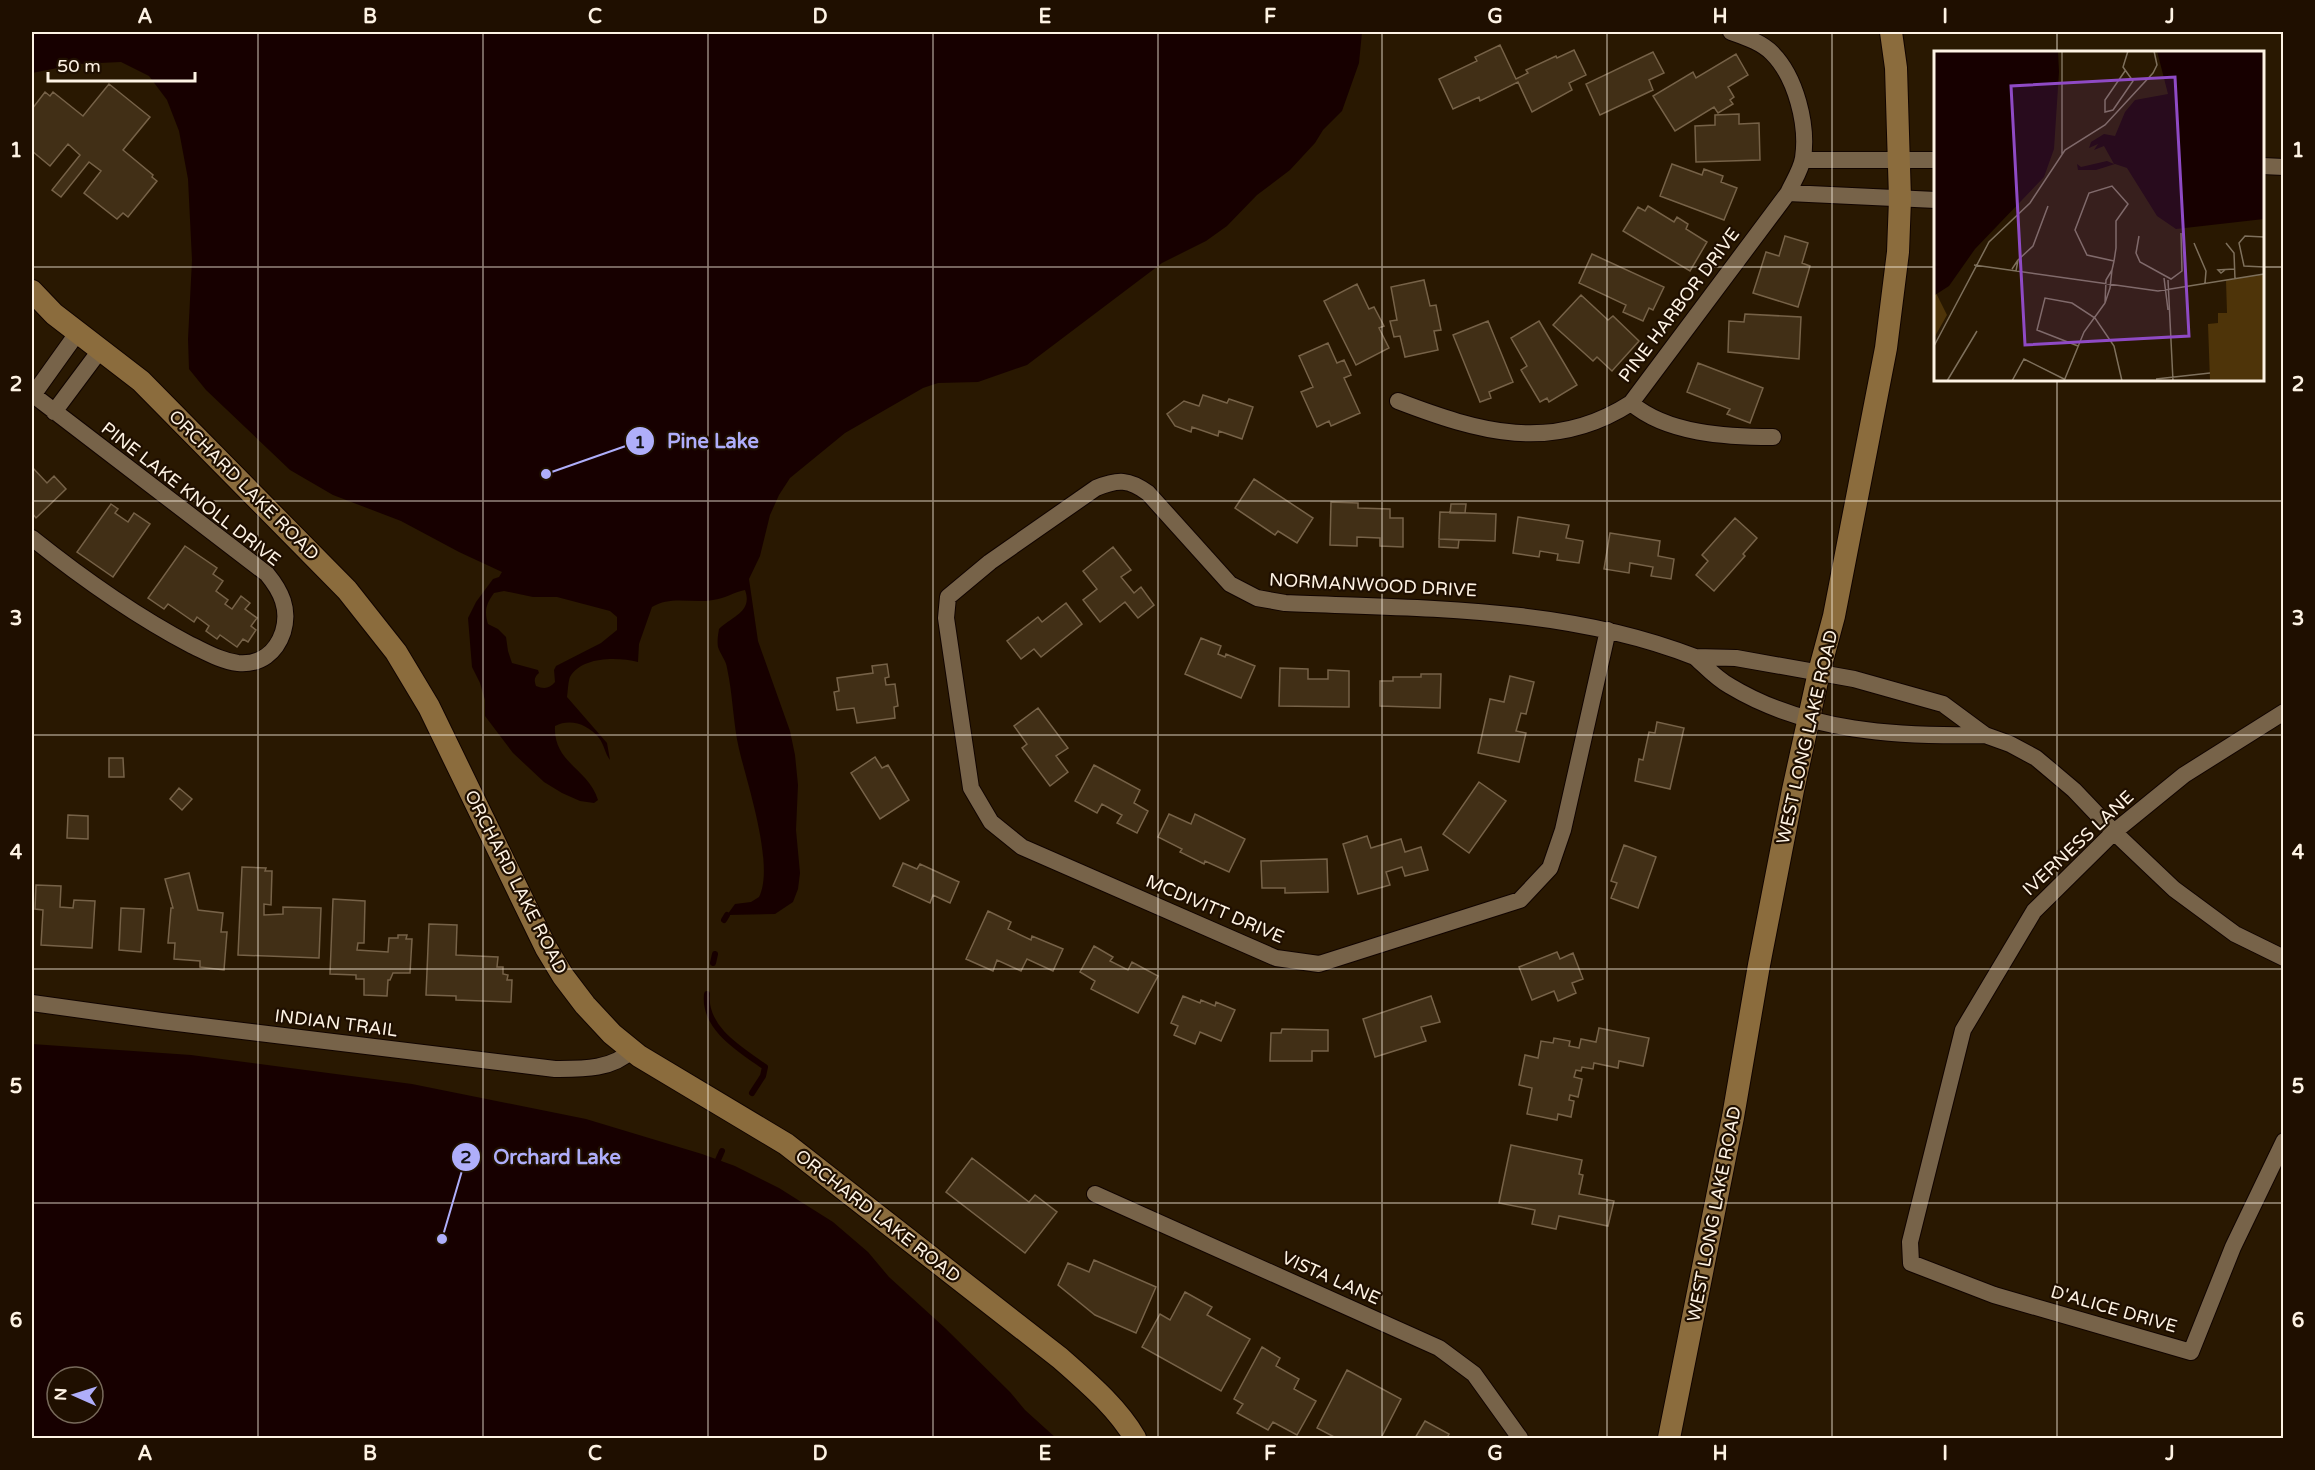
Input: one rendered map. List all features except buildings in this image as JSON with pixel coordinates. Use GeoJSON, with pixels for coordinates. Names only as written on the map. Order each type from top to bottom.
{"type":"FeatureCollection","features":[{"type":"Feature","properties":{"kind":"main road","name":"WEST LONG LAKE ROAD"},"geometry":{"type":"LineString","coordinates":[[1671,1429],[1733,1117],[1759,965],[1809,718],[1834,616],[1886,348],[1898,252],[1900,199],[1896,68],[1891,32]]}},
{"type":"Feature","properties":{"kind":"main road","name":"ORCHARD LAKE ROAD"},"geometry":{"type":"LineString","coordinates":[[32,291],[54,314],[141,381],[318,559],[347,590],[396,652],[429,707],[550,955],[585,1005],[632,1050],[662,1071],[741,1115],[786,1144],[1060,1358],[1096,1391],[1135,1438]]}},
{"type":"Feature","properties":{"kind":"street","name":"PINE HARBOR DRIVE"},"geometry":{"type":"LineString","coordinates":[[1398,401],[1450,421],[1496,432],[1555,433],[1609,417],[1631,403],[1788,193],[1803,160],[1799,106],[1790,78],[1772,53],[1754,40],[1731,32]]}},
{"type":"Feature","properties":{"kind":"street"},"geometry":{"type":"LineString","coordinates":[[1803,160],[1934,160]]}},
{"type":"Feature","properties":{"kind":"street"},"geometry":{"type":"LineString","coordinates":[[2264,166],[2283,167]]}},
{"type":"Feature","properties":{"kind":"street"},"geometry":{"type":"LineString","coordinates":[[1788,193],[1934,200]]}},
{"type":"Feature","properties":{"kind":"street"},"geometry":{"type":"LineString","coordinates":[[32,395],[78,332]]}},
{"type":"Feature","properties":{"kind":"street"},"geometry":{"type":"LineString","coordinates":[[54,412],[101,349]]}},
{"type":"Feature","properties":{"kind":"street","name":"PINE LAKE KNOLL DRIVE"},"geometry":{"type":"LineString","coordinates":[[32,395],[267,574],[278,588],[284,603],[286,618],[282,634],[275,649],[261,660],[246,663],[222,659],[165,631],[103,592],[32,538]]}},
{"type":"Feature","properties":{"kind":"street"},"geometry":{"type":"LineString","coordinates":[[1631,403],[1644,414],[1689,430],[1734,437],[1773,437]]}},
{"type":"Feature","properties":{"kind":"street","name":"NORMANWOOD DRIVE"},"geometry":{"type":"LineString","coordinates":[[948,597],[1009,549],[1096,488],[1113,481],[1135,484],[1148,493],[1230,584],[1257,598],[1285,603],[1494,611],[1608,630],[1695,657],[1736,658],[1854,679],[1942,704],[1984,735],[2010,744],[2036,758],[2074,790],[2174,889],[2235,934],[2283,958]]}},
{"type":"Feature","properties":{"kind":"street","name":"MCDIVITT DRIVE"},"geometry":{"type":"LineString","coordinates":[[948,597],[946,618],[971,788],[991,822],[1022,847],[1276,958],[1319,964],[1520,900],[1550,868],[1563,830],[1608,630]]}},
{"type":"Feature","properties":{"kind":"street","name":"NORMANWOOD DRIVE"},"geometry":{"type":"LineString","coordinates":[[1695,657],[1729,686],[1778,710],[1844,727],[1933,736],[1984,735]]}},
{"type":"Feature","properties":{"kind":"street","name":"IVERNESS LANE"},"geometry":{"type":"LineString","coordinates":[[1911,1263],[1910,1242],[1963,1030],[2034,910],[2114,832],[2184,775],[2283,711]]}},
{"type":"Feature","properties":{"kind":"street","name":"INDIAN TRAIL"},"geometry":{"type":"LineString","coordinates":[[32,1003],[555,1069],[605,1066],[620,1060],[632,1050]]}},
{"type":"Feature","properties":{"kind":"street","name":"D'ALICE DRIVE"},"geometry":{"type":"LineString","coordinates":[[1911,1263],[1994,1295],[2191,1352],[2233,1247],[2283,1141]]}},
{"type":"Feature","properties":{"kind":"street","name":"VISTA LANE"},"geometry":{"type":"LineString","coordinates":[[1095,1194],[1438,1348],[1474,1374],[1520,1438]]}},
{"type":"Feature","properties":{"kind":"shaded area"},"geometry":{"type":"Polygon","coordinates":[[[32,32],[1362,32],[1359,63],[1342,111],[1290,170],[1257,195],[1227,226],[1206,241],[1162,263],[1027,365],[978,382],[938,383],[923,388],[845,433],[790,478],[770,515],[760,556],[749,579],[758,641],[790,731],[798,785],[796,830],[800,873],[798,889],[793,902],[775,914],[727,915],[735,904],[751,902],[759,897],[764,866],[758,824],[737,739],[731,688],[726,665],[718,645],[719,629],[744,609],[747,597],[745,590],[705,601],[660,603],[652,607],[639,644],[638,662],[621,659],[601,660],[583,665],[576,670],[569,679],[567,697],[607,743],[610,760],[601,740],[590,729],[573,723],[555,726],[556,739],[565,758],[587,781],[598,800],[594,803],[580,801],[544,782],[513,753],[485,716],[485,700],[472,667],[468,618],[476,602],[493,579],[499,577],[502,572],[401,521],[333,495],[290,470],[206,390],[189,369],[188,339],[192,260],[188,179],[179,131],[167,100],[149,76],[121,62],[78,64],[32,73],[32,32]],[[504,591],[494,593],[488,604],[486,615],[488,624],[498,629],[506,637],[512,663],[538,670],[539,673],[535,679],[536,686],[546,688],[555,682],[556,666],[601,643],[617,630],[617,617],[610,611],[557,597],[533,597],[504,591]]]}},
{"type":"Feature","properties":{"kind":"shaded area"},"geometry":{"type":"Polygon","coordinates":[[[32,1044],[191,1055],[412,1084],[586,1119],[735,1166],[779,1188],[833,1222],[868,1252],[889,1277],[945,1328],[1010,1392],[1025,1410],[1056,1438],[32,1438],[32,1044]]]}},
{"type":"Feature","properties":{"kind":"waterway"},"geometry":{"type":"LineString","coordinates":[[724,920],[727,915]]}},
{"type":"Feature","properties":{"kind":"waterway"},"geometry":{"type":"LineString","coordinates":[[713,963],[715,954]]}},
{"type":"Feature","properties":{"kind":"waterway"},"geometry":{"type":"LineString","coordinates":[[707,994],[707,1006],[717,1028],[735,1045],[765,1067],[763,1076],[752,1093]]}},
{"type":"Feature","properties":{"kind":"waterway"},"geometry":{"type":"LineString","coordinates":[[718,1160],[722,1151]]}},
{"type":"Feature","properties":{"kind":"place","name":"Pine Lake"},"geometry":{"type":"Point","coordinates":[546,474]}},
{"type":"Feature","properties":{"kind":"place","name":"Orchard Lake"},"geometry":{"type":"Point","coordinates":[442,1239]}}]}
